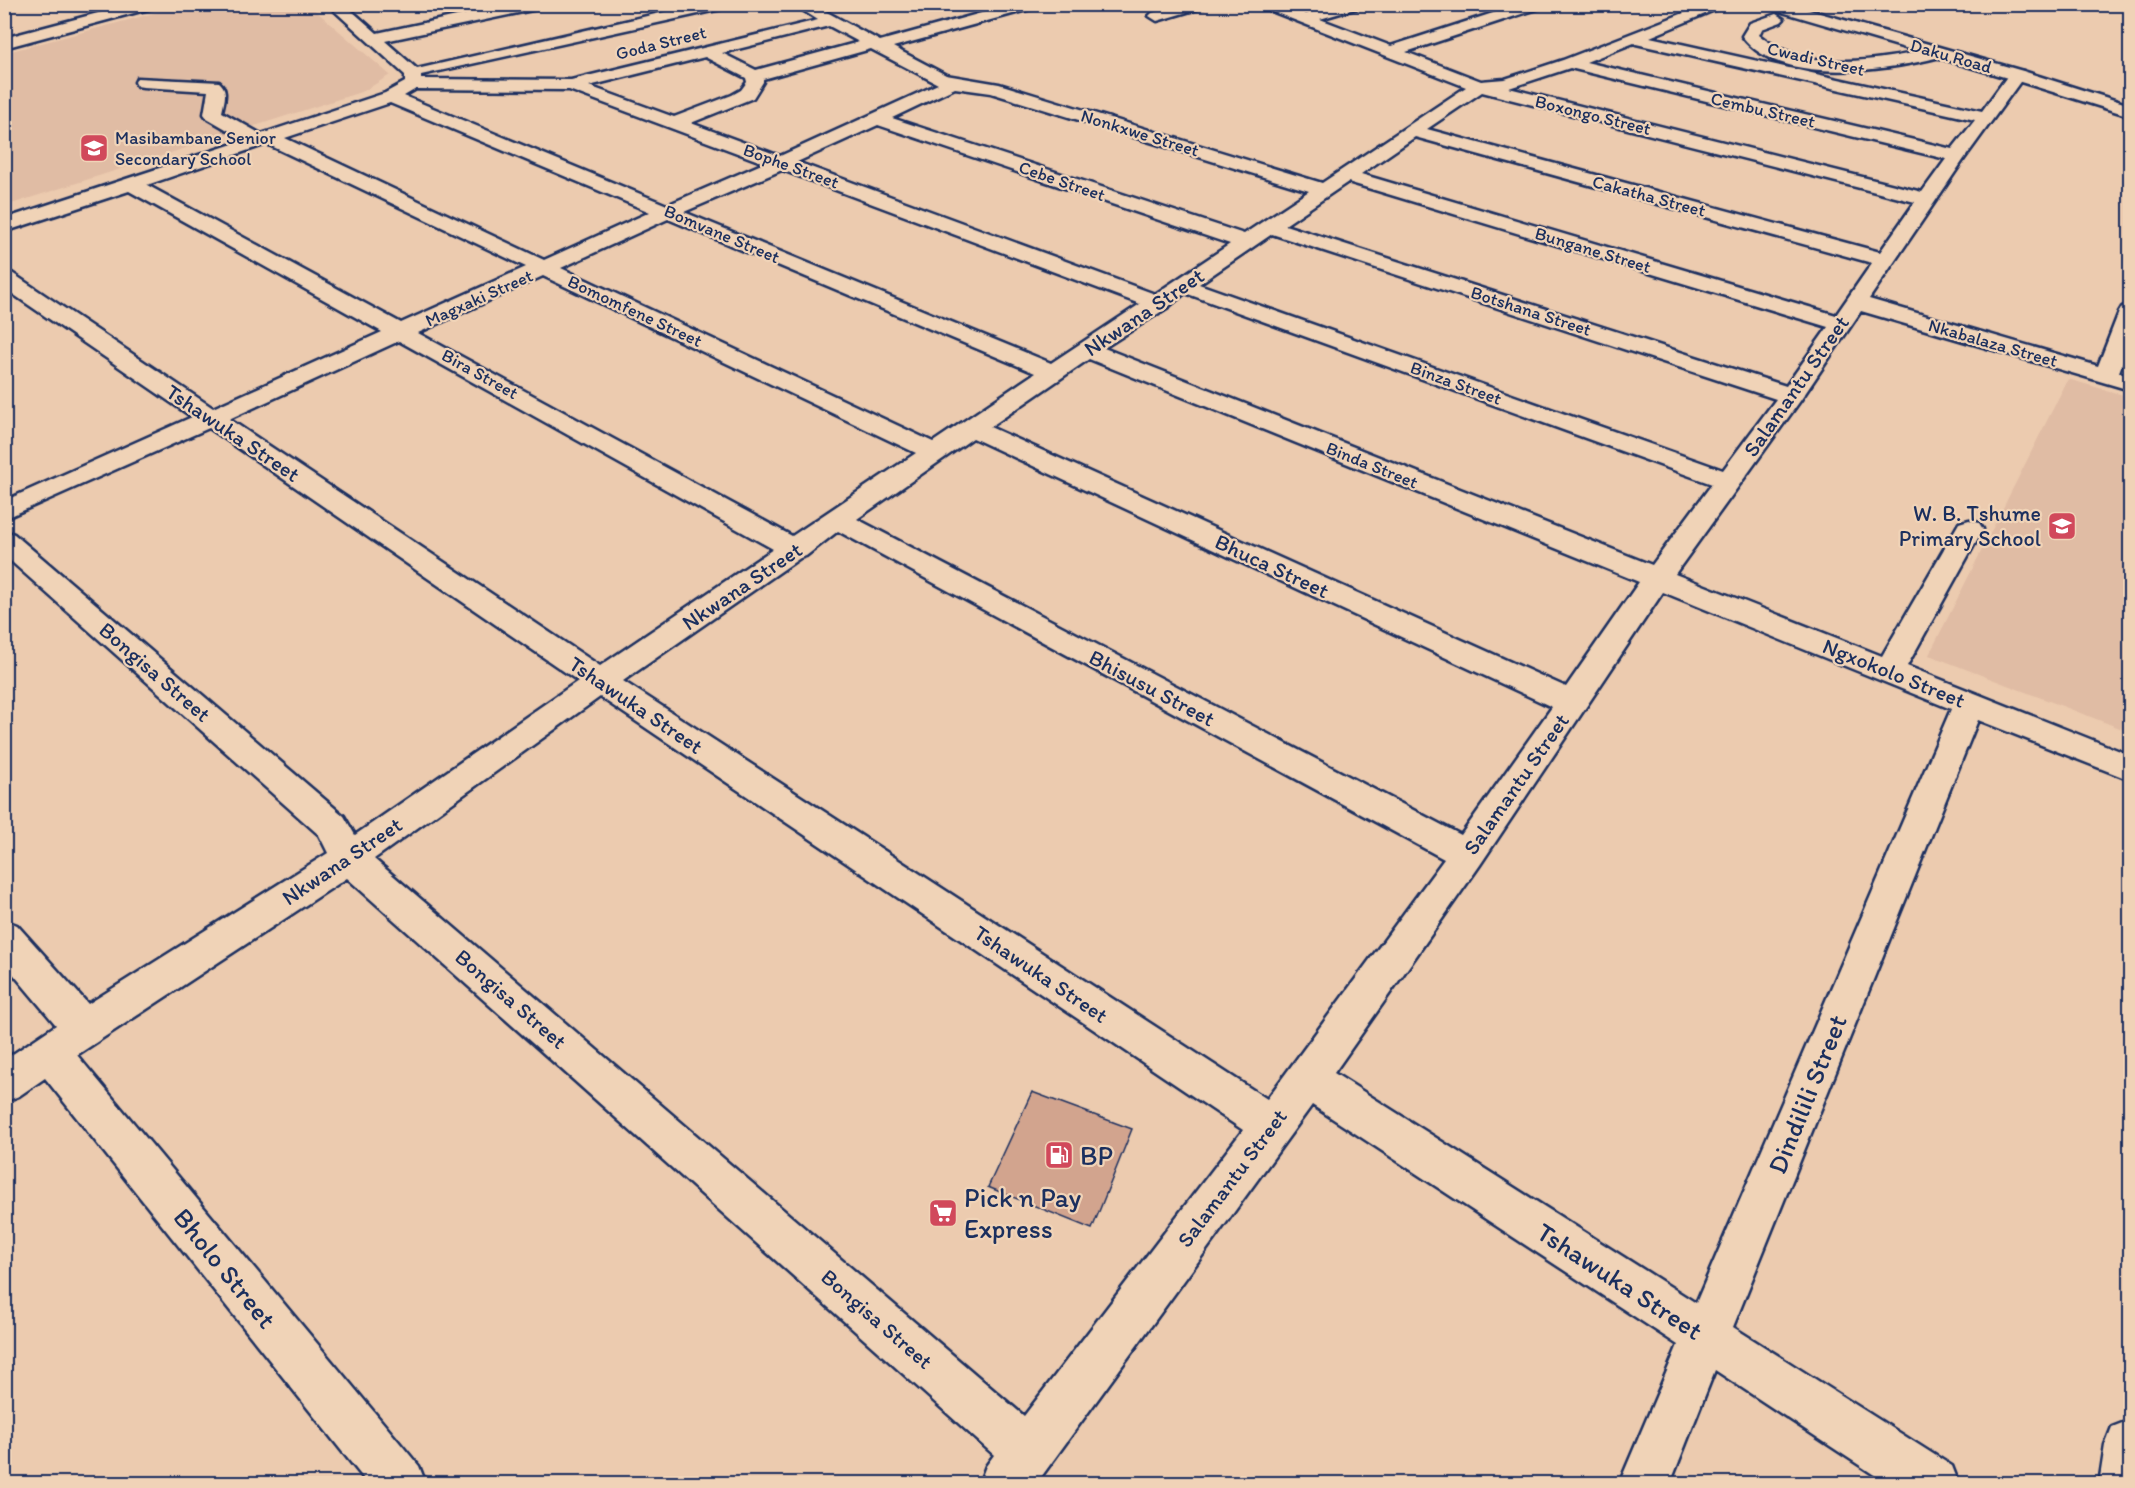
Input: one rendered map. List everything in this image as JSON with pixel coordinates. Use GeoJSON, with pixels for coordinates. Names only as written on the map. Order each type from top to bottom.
{"type":"FeatureCollection","features":[{"type":"Feature","properties":{"kind":"street"},"geometry":{"type":"LineString","coordinates":[[373,39],[537,4]]}},
{"type":"Feature","properties":{"kind":"street"},"geometry":{"type":"LineString","coordinates":[[4,226],[391,97],[413,79],[720,4]]}},
{"type":"Feature","properties":{"kind":"street"},"geometry":{"type":"LineString","coordinates":[[800,4],[953,83]]}},
{"type":"Feature","properties":{"kind":"street"},"geometry":{"type":"LineString","coordinates":[[708,52],[754,76],[1033,4]]}},
{"type":"Feature","properties":{"kind":"street"},"geometry":{"type":"LineString","coordinates":[[1157,16],[1199,4]]}},
{"type":"Feature","properties":{"kind":"street","name":"Boxongo Street"},"geometry":{"type":"LineString","coordinates":[[1266,4],[1479,86],[1928,199]]}},
{"type":"Feature","properties":{"kind":"street"},"geometry":{"type":"LineString","coordinates":[[1305,19],[1356,4]]}},
{"type":"Feature","properties":{"kind":"street"},"geometry":{"type":"LineString","coordinates":[[1390,52],[1538,4]]}},
{"type":"Feature","properties":{"kind":"street"},"geometry":{"type":"LineString","coordinates":[[1479,86],[1507,84],[1636,39],[1722,4]]}},
{"type":"Feature","properties":{"kind":"street"},"geometry":{"type":"LineString","coordinates":[[8,39],[139,6]]}},
{"type":"Feature","properties":{"kind":"street"},"geometry":{"type":"LineString","coordinates":[[342,6],[413,79]]}},
{"type":"Feature","properties":{"kind":"street"},"geometry":{"type":"LineString","coordinates":[[1773,12],[1756,26],[1750,36],[1757,44],[1795,59],[1852,66],[1881,64],[1938,53]]}},
{"type":"Feature","properties":{"kind":"street","name":"Daku Road"},"geometry":{"type":"LineString","coordinates":[[1773,12],[1938,53],[2128,109]]}},
{"type":"Feature","properties":{"kind":"street","name":"Goda Street"},"geometry":{"type":"LineString","coordinates":[[571,85],[831,21]]}},
{"type":"Feature","properties":{"kind":"street","name":"Cwadi Street"},"geometry":{"type":"LineString","coordinates":[[1636,39],[1986,117]]}},
{"type":"Feature","properties":{"kind":"street","name":"Cembu Street"},"geometry":{"type":"LineString","coordinates":[[1569,63],[1957,156]]}},
{"type":"Feature","properties":{"kind":"street","name":"Salamantu Street"},"geometry":{"type":"LineString","coordinates":[[1004,1484],[1272,1126],[1467,855],[1656,580],[1791,396],[1847,312],[2017,75]]}},
{"type":"Feature","properties":{"kind":"street"},"geometry":{"type":"LineString","coordinates":[[675,123],[747,94],[755,82],[754,76]]}},
{"type":"Feature","properties":{"kind":"street","name":"Bophe Street"},"geometry":{"type":"LineString","coordinates":[[413,79],[571,85],[1159,303]]}},
{"type":"Feature","properties":{"kind":"street","name":"Bomomfene Street"},"geometry":{"type":"LineString","coordinates":[[142,82],[184,83],[216,88],[217,96],[213,114],[546,268],[936,453]]}},
{"type":"Feature","properties":{"kind":"street","name":"Magxaki Street"},"geometry":{"type":"LineString","coordinates":[[4,511],[669,211],[782,163],[953,83]]}},
{"type":"Feature","properties":{"kind":"street","name":"Nonkxwe Street"},"geometry":{"type":"LineString","coordinates":[[953,83],[993,88],[1336,183]]}},
{"type":"Feature","properties":{"kind":"street","name":"Nkwana Street"},"geometry":{"type":"LineString","coordinates":[[4,1083],[350,858],[600,681],[796,550],[1053,372],[1185,286],[1246,242],[1479,86]]}},
{"type":"Feature","properties":{"kind":"street","name":"Bomvane Street"},"geometry":{"type":"LineString","coordinates":[[391,97],[1053,372]]}},
{"type":"Feature","properties":{"kind":"street","name":"Cebe Street"},"geometry":{"type":"LineString","coordinates":[[878,119],[1246,242]]}},
{"type":"Feature","properties":{"kind":"street","name":"Cakatha Street"},"geometry":{"type":"LineString","coordinates":[[1413,131],[1886,260]]}},
{"type":"Feature","properties":{"kind":"street","name":"Bungane Street"},"geometry":{"type":"LineString","coordinates":[[1336,183],[1847,312]]}},
{"type":"Feature","properties":{"kind":"street","name":"Bira Street"},"geometry":{"type":"LineString","coordinates":[[131,184],[404,332],[796,550]]}},
{"type":"Feature","properties":{"kind":"street","name":"Botshana Street"},"geometry":{"type":"LineString","coordinates":[[1270,227],[1791,396]]}},
{"type":"Feature","properties":{"kind":"street","name":"Tshawuka Street"},"geometry":{"type":"LineString","coordinates":[[4,278],[600,681],[1272,1126]]}},
{"type":"Feature","properties":{"kind":"street","name":"Binza Street"},"geometry":{"type":"LineString","coordinates":[[1185,286],[1728,481]]}},
{"type":"Feature","properties":{"kind":"street","name":"Nkabalaza Street"},"geometry":{"type":"LineString","coordinates":[[1847,312],[2130,383]]}},
{"type":"Feature","properties":{"kind":"street"},"geometry":{"type":"LineString","coordinates":[[2106,376],[2130,312]]}},
{"type":"Feature","properties":{"kind":"street","name":"Binda Street"},"geometry":{"type":"LineString","coordinates":[[1088,350],[1656,580]]}},
{"type":"Feature","properties":{"kind":"street","name":"Bhuca Street"},"geometry":{"type":"LineString","coordinates":[[972,428],[1572,703]]}},
{"type":"Feature","properties":{"kind":"street","name":"Bhisusu Street"},"geometry":{"type":"LineString","coordinates":[[838,520],[1467,855]]}},
{"type":"Feature","properties":{"kind":"street"},"geometry":{"type":"LineString","coordinates":[[1889,671],[1969,529]]}},
{"type":"Feature","properties":{"kind":"street","name":"Bongisa Street"},"geometry":{"type":"LineString","coordinates":[[4,540],[332,826],[350,858],[1028,1450]]}},
{"type":"Feature","properties":{"kind":"street","name":"Ngxokolo Street"},"geometry":{"type":"LineString","coordinates":[[1656,580],[2130,768]]}},
{"type":"Feature","properties":{"kind":"street","name":"Dindilili Street"},"geometry":{"type":"LineString","coordinates":[[1644,1484],[1969,703]]}},
{"type":"Feature","properties":{"kind":"street","name":"Bholo Street"},"geometry":{"type":"LineString","coordinates":[[4,936],[67,1040],[401,1484]]}},
{"type":"Feature","properties":{"kind":"street","name":"Tshawuka Street"},"geometry":{"type":"LineString","coordinates":[[1306,1078],[1934,1484]]}},
{"type":"Feature","properties":{"kind":"street"},"geometry":{"type":"LineString","coordinates":[[2124,1484],[2130,1445]]}},
{"type":"Feature","properties":{"kind":"shaded area","name":"Masibambane Senior Secondary School"},"geometry":{"type":"Polygon","coordinates":[[[185,5],[309,5],[390,75],[364,91],[5,206],[4,53],[185,5]]]}},
{"type":"Feature","properties":{"kind":"shaded area","name":"W. B. Tshume Primary School"},"geometry":{"type":"Polygon","coordinates":[[[2068,379],[2130,397],[2130,732],[1929,655],[2068,379]]]}},
{"type":"Feature","properties":{"kind":"building"},"geometry":{"type":"Polygon","coordinates":[[[1032,1092],[1132,1129],[1092,1229],[988,1187],[1032,1092]]]}},
{"type":"Feature","properties":{"kind":"place","name":"Masibambane Senior Secondary School"},"geometry":{"type":"Point","coordinates":[94,148]}},
{"type":"Feature","properties":{"kind":"place","name":"W. B. Tshume Primary School"},"geometry":{"type":"Point","coordinates":[2062,526]}},
{"type":"Feature","properties":{"kind":"place","name":"BP"},"geometry":{"type":"Point","coordinates":[1059,1155]}},
{"type":"Feature","properties":{"kind":"place","name":"Pick n Pay Express"},"geometry":{"type":"Point","coordinates":[943,1213]}}]}
